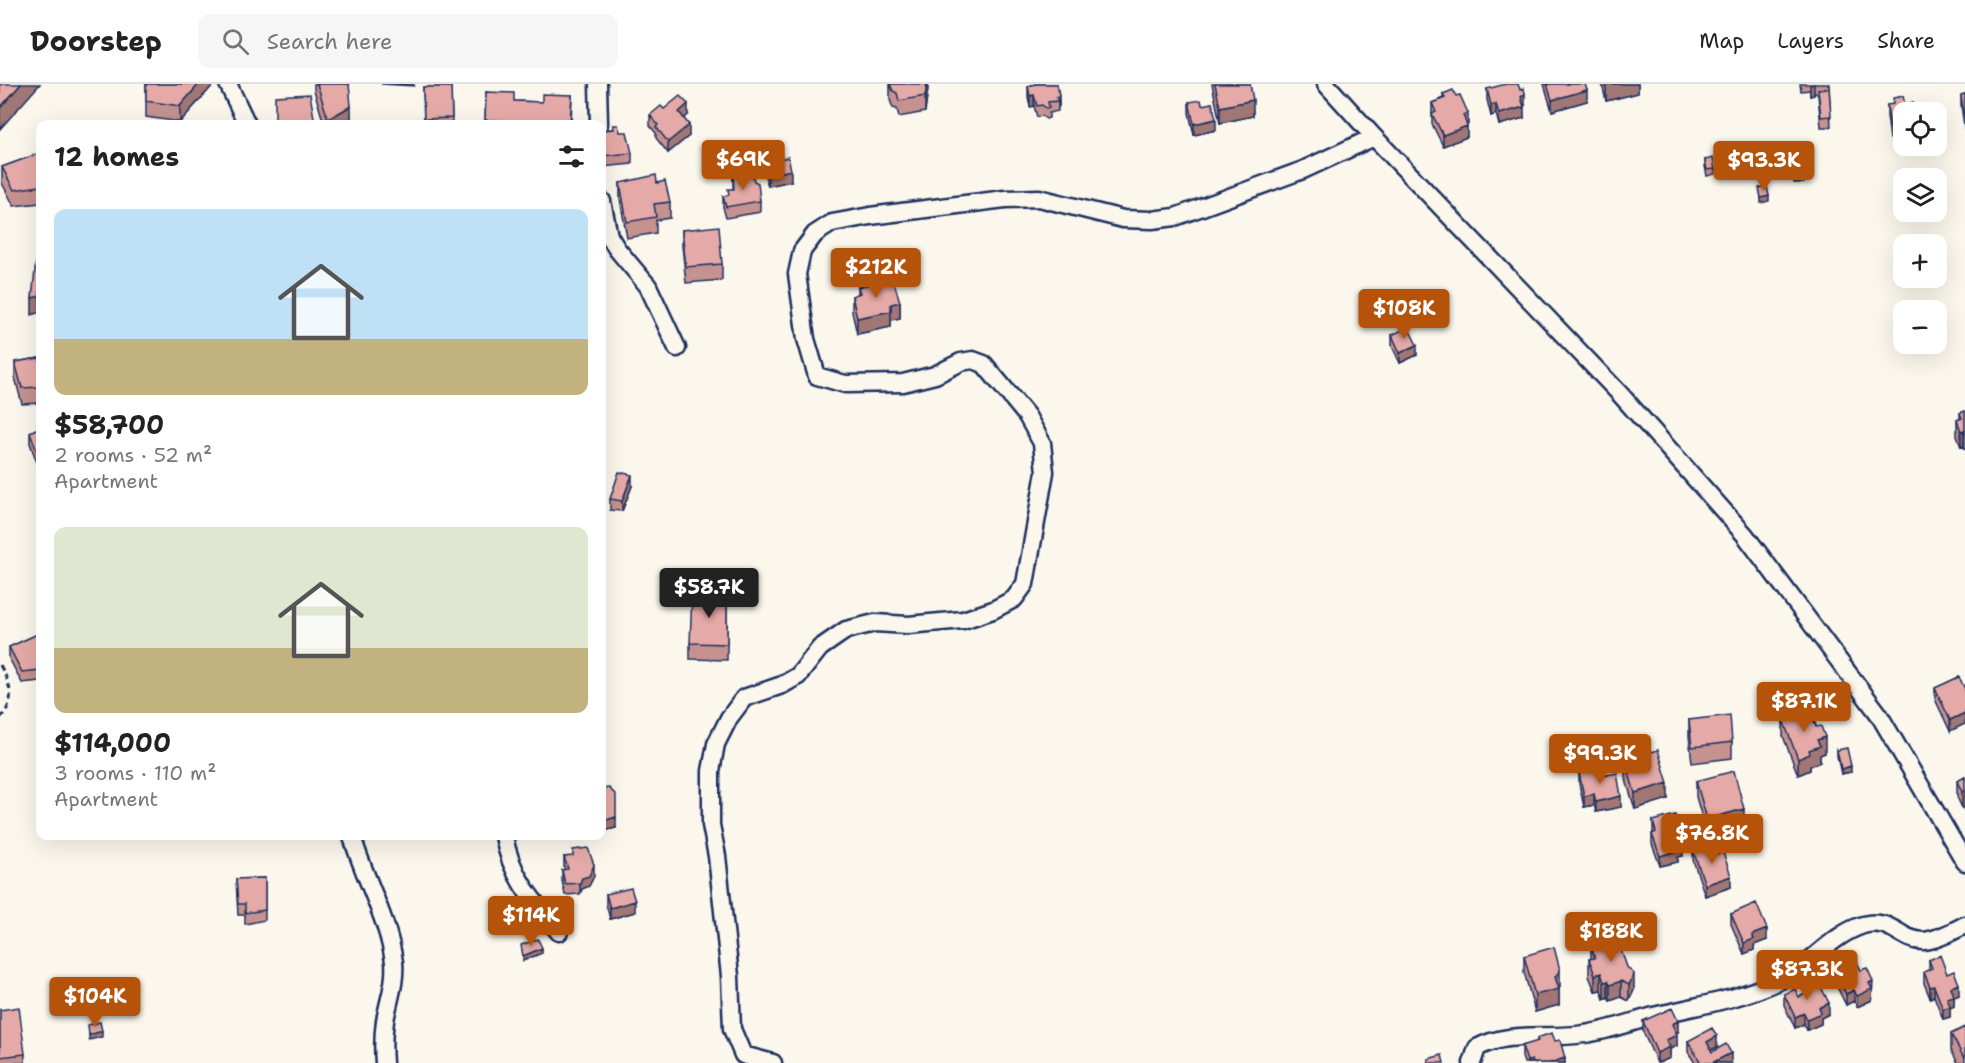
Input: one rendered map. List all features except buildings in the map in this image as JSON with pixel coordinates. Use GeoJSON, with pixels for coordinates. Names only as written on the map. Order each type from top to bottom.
{"type":"FeatureCollection","features":[{"type":"Feature","properties":{"kind":"street"},"geometry":{"type":"LineString","coordinates":[[228,84],[245,120]]}},
{"type":"Feature","properties":{"kind":"street"},"geometry":{"type":"LineString","coordinates":[[598,84],[599,120]]}},
{"type":"Feature","properties":{"kind":"street"},"geometry":{"type":"LineString","coordinates":[[1326,84],[1620,394],[1745,535],[1878,713],[1965,862]]}},
{"type":"Feature","properties":{"kind":"street"},"geometry":{"type":"LineString","coordinates":[[773,1063],[743,1054],[732,1029],[730,976],[717,856],[711,825],[711,771],[716,744],[729,718],[744,698],[782,685],[798,676],[820,648],[846,630],[875,622],[908,626],[963,620],[993,610],[1014,599],[1025,584],[1030,565],[1031,542],[1045,472],[1042,443],[1027,416],[984,364],[973,360],[961,362],[935,375],[903,383],[845,384],[817,376],[808,347],[797,274],[802,251],[815,234],[832,223],[1005,199],[1039,198],[1123,219],[1152,220],[1175,217],[1303,170],[1374,137]]}},
{"type":"Feature","properties":{"kind":"street"},"geometry":{"type":"LineString","coordinates":[[606,221],[609,236],[617,249],[648,286],[677,348]]}},
{"type":"Feature","properties":{"kind":"street"},"geometry":{"type":"LineString","coordinates":[[353,840],[389,936],[394,964],[393,986],[385,1022],[384,1063]]}},
{"type":"Feature","properties":{"kind":"street"},"geometry":{"type":"LineString","coordinates":[[505,840],[515,874],[530,897],[559,932]]}},
{"type":"Feature","properties":{"kind":"street"},"geometry":{"type":"LineString","coordinates":[[1472,1063],[1477,1048],[1491,1040],[1584,1034],[1674,1011],[1709,1005],[1748,993],[1781,980],[1809,963],[1848,932],[1865,925],[1880,923],[1891,926],[1913,939],[1923,941],[1965,925]]}},
{"type":"Feature","properties":{"kind":"path"},"geometry":{"type":"LineString","coordinates":[[0,665],[11,692],[10,704],[0,718]]}}]}
